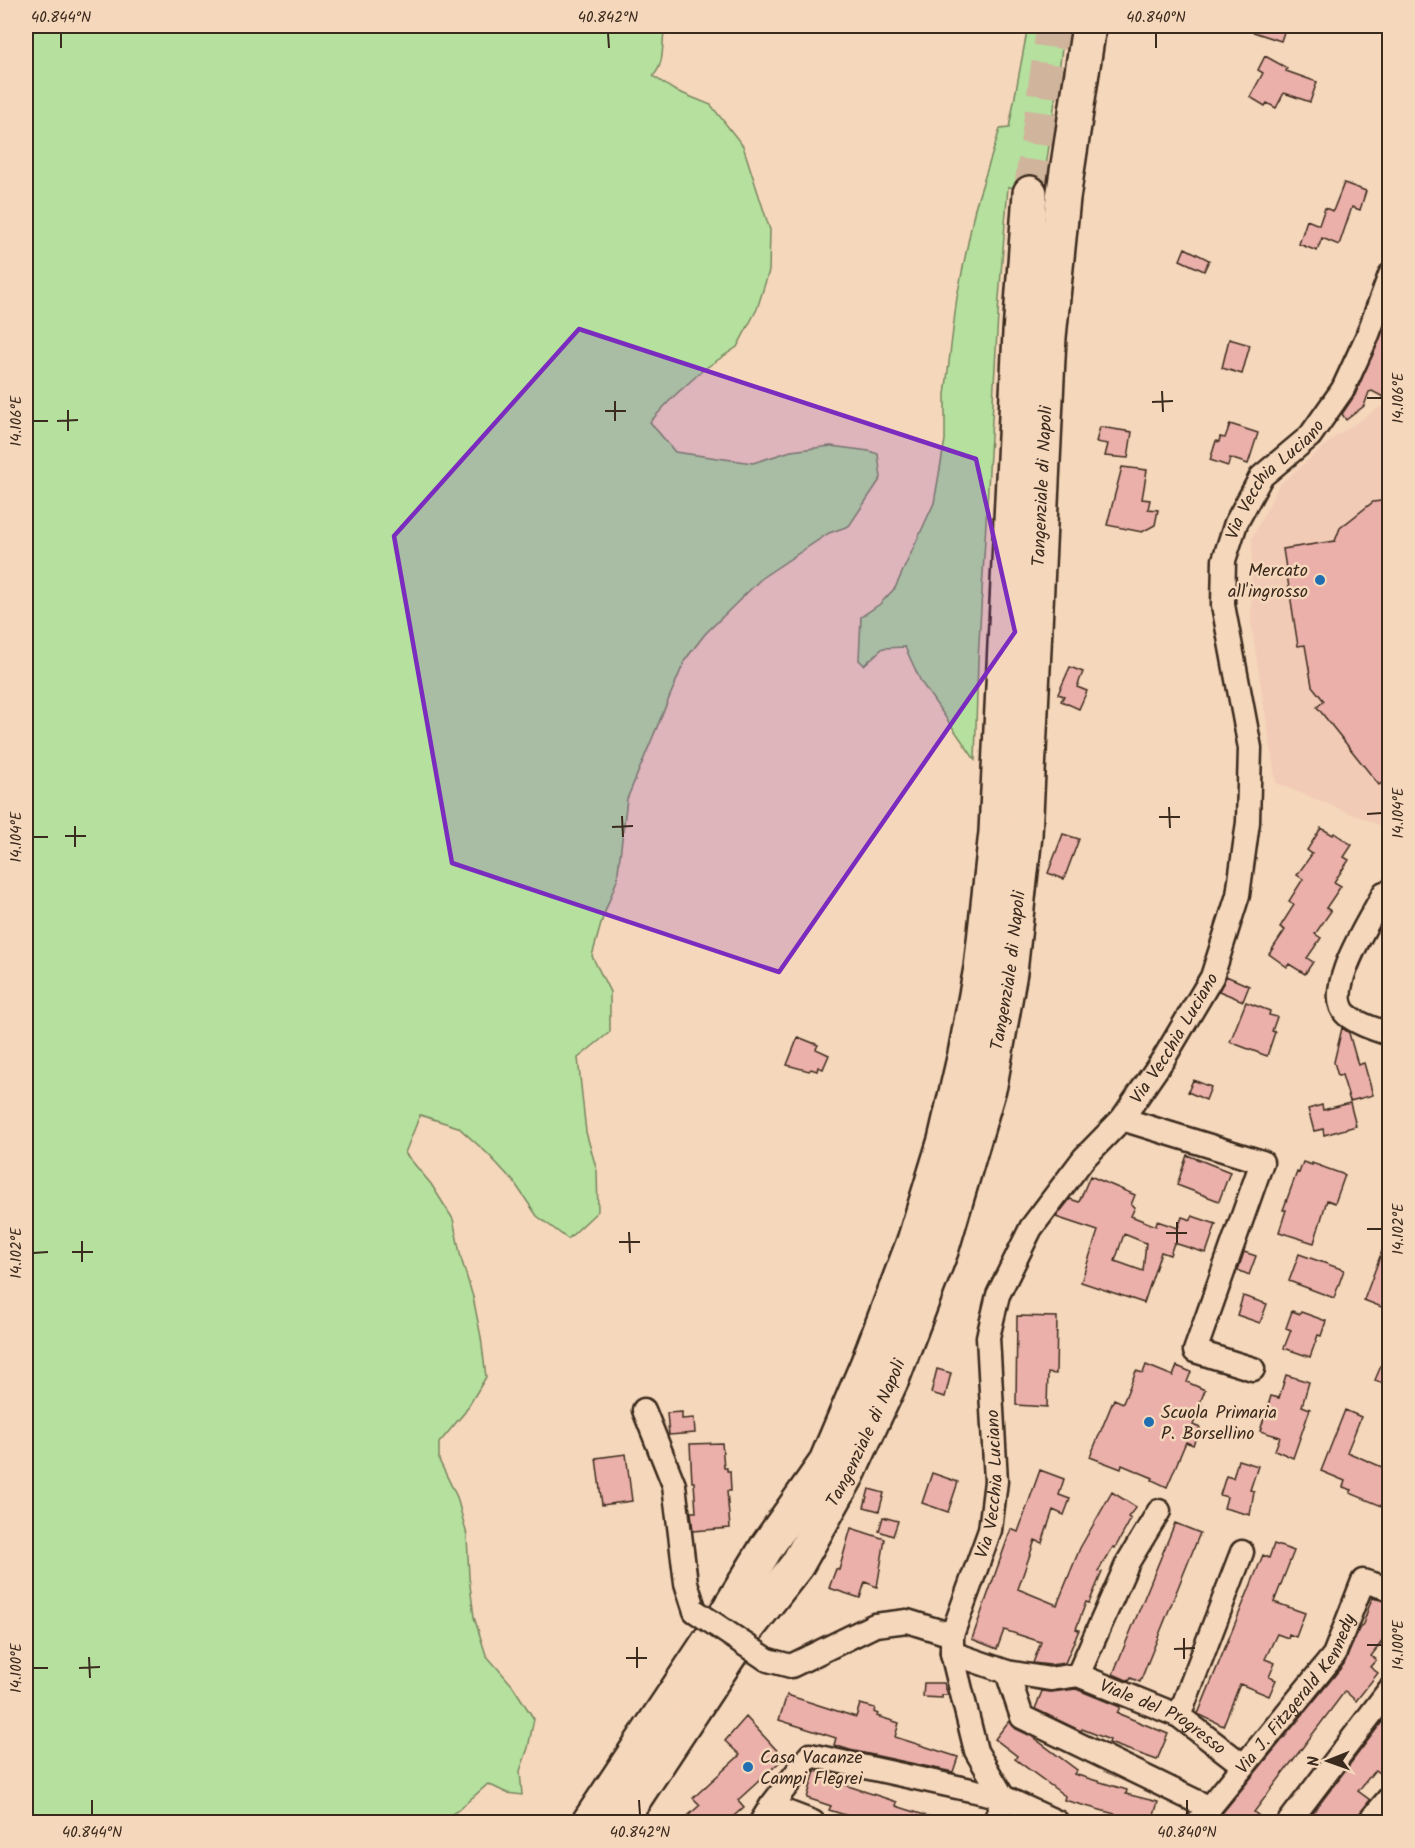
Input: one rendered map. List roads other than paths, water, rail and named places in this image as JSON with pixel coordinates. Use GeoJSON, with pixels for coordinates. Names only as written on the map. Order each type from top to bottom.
{"type":"FeatureCollection","features":[{"type":"Feature","properties":{"kind":"highway","name":"Tangenziale di Napoli"},"geometry":{"type":"LineString","coordinates":[[619,1822],[746,1630],[797,1565],[847,1476],[893,1377],[941,1251],[990,1085],[1010,972],[1025,835],[1049,337],[1063,198],[1089,26]]}},
{"type":"Feature","properties":{"kind":"highway","name":"Tangenziale di Napoli"},"geometry":{"type":"LineString","coordinates":[[589,1822],[712,1638],[768,1545],[825,1464],[867,1365],[914,1241],[945,1140],[965,1054],[981,968],[996,832],[1020,333],[1030,193]]}},
{"type":"Feature","properties":{"kind":"street","name":"Via Vecchia Luciano"},"geometry":{"type":"LineString","coordinates":[[952,1644],[990,1530],[996,1480],[988,1337],[998,1295],[1031,1228],[1084,1158],[1122,1119],[1164,1058],[1212,977],[1238,895],[1248,822],[1250,748],[1223,604],[1224,560],[1236,523],[1261,477],[1310,436],[1343,389],[1367,337],[1389,275]]}},
{"type":"Feature","properties":{"kind":"street"},"geometry":{"type":"LineString","coordinates":[[1384,893],[1345,967],[1338,1000],[1346,1014],[1373,1029],[1389,1034]]}},
{"type":"Feature","properties":{"kind":"street"},"geometry":{"type":"LineString","coordinates":[[1122,1119],[1262,1162],[1195,1351],[1253,1369]]}},
{"type":"Feature","properties":{"kind":"street","name":"Viale del Progresso"},"geometry":{"type":"LineString","coordinates":[[644,1410],[674,1485],[686,1583],[695,1611],[768,1660],[790,1666],[875,1626],[907,1621],[1007,1672],[1050,1679],[1078,1675],[1179,1716],[1244,1766]]}},
{"type":"Feature","properties":{"kind":"street","name":"Viale del Progresso"},"geometry":{"type":"LineString","coordinates":[[1078,1675],[1128,1562],[1159,1511]]}},
{"type":"Feature","properties":{"kind":"street"},"geometry":{"type":"LineString","coordinates":[[1179,1716],[1242,1552]]}},
{"type":"Feature","properties":{"kind":"street","name":"Via J. Fitzgerald Kennedy"},"geometry":{"type":"LineString","coordinates":[[1204,1815],[1334,1655],[1363,1581],[1389,1589]]}},
{"type":"Feature","properties":{"kind":"street"},"geometry":{"type":"LineString","coordinates":[[952,1644],[976,1751],[1002,1797],[995,1822]]}},
{"type":"Feature","properties":{"kind":"street"},"geometry":{"type":"LineString","coordinates":[[1007,1672],[1022,1717],[1204,1815]]}},
{"type":"Feature","properties":{"kind":"street"},"geometry":{"type":"LineString","coordinates":[[1289,1822],[1389,1689]]}},
{"type":"Feature","properties":{"kind":"street"},"geometry":{"type":"LineString","coordinates":[[813,1822],[766,1814],[810,1755],[1002,1797],[1057,1822]]}},
{"type":"Feature","properties":{"kind":"street"},"geometry":{"type":"LineString","coordinates":[[1369,1822],[1389,1797]]}},
{"type":"Feature","properties":{"kind":"tunnel"},"geometry":{"type":"LineString","coordinates":[[1030,193],[1053,26]]}},
{"type":"Feature","properties":{"kind":"place","name":"Mercato all'ingrosso"},"geometry":{"type":"Point","coordinates":[1320,580]}},
{"type":"Feature","properties":{"kind":"place","name":"Scuola Primaria P. Borsellino"},"geometry":{"type":"Point","coordinates":[1149,1422]}},
{"type":"Feature","properties":{"kind":"place","name":"Casa Vacanze Campi Flegrei"},"geometry":{"type":"Point","coordinates":[748,1767]}}]}
